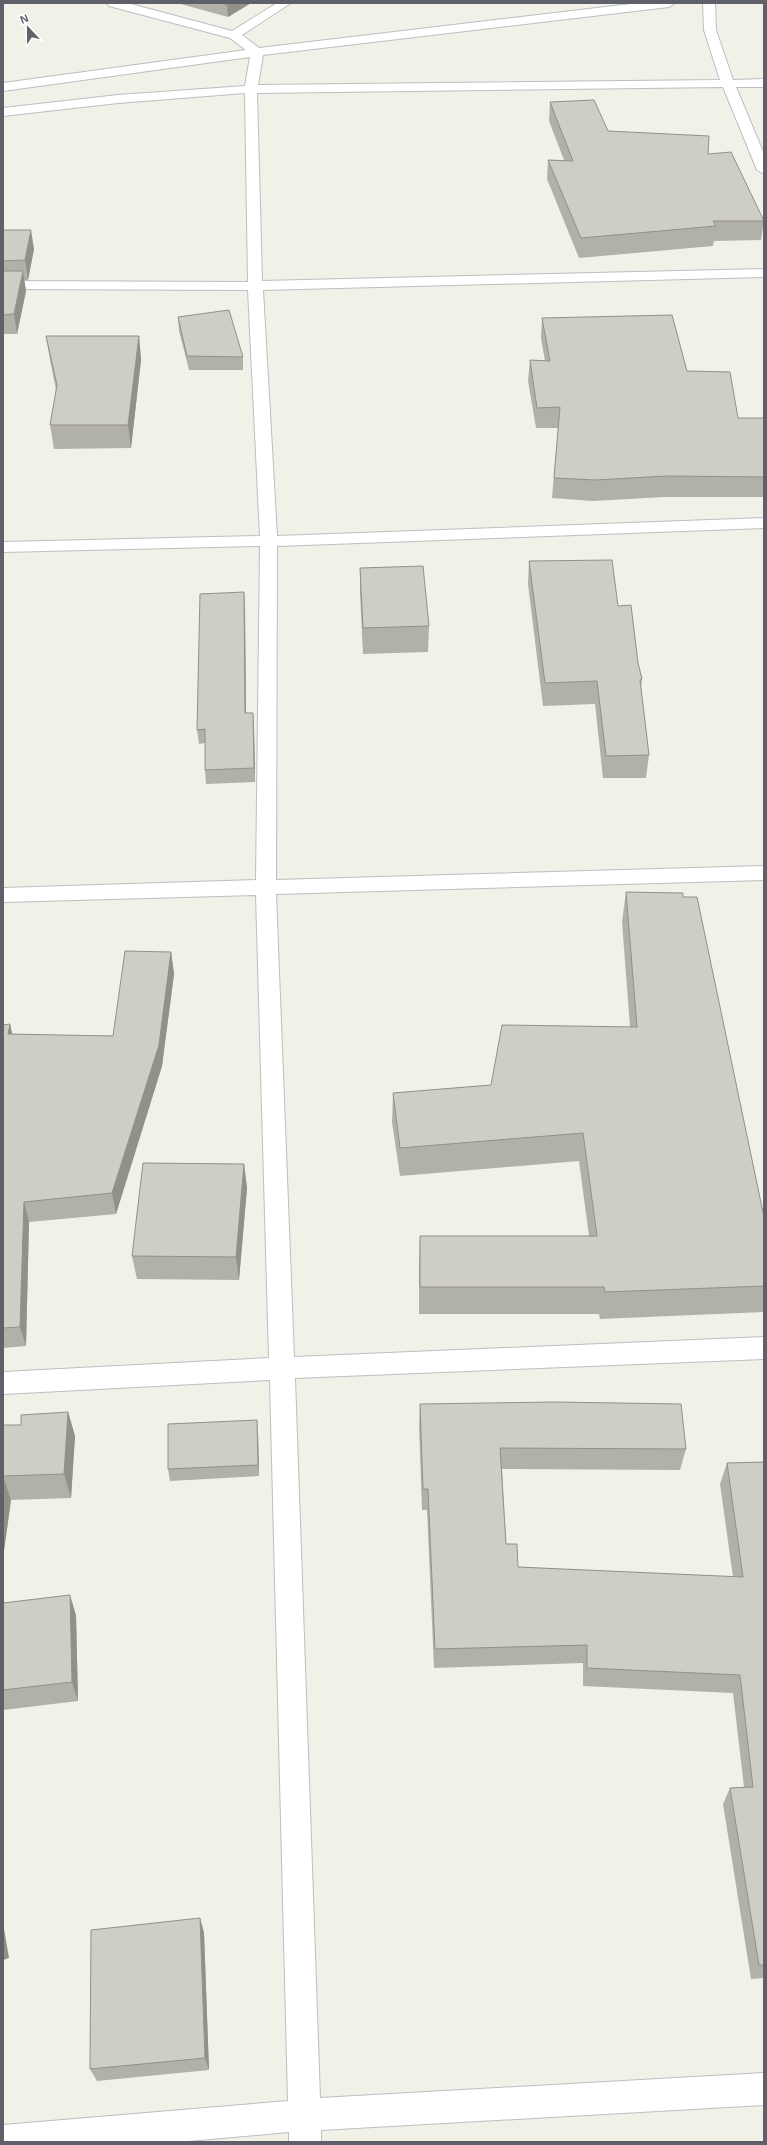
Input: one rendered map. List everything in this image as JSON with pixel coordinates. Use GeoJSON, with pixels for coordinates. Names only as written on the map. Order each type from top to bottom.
{"type":"FeatureCollection","features":[{"type":"Feature","properties":{"kind":"street"},"geometry":{"type":"LineString","coordinates":[[113,3],[234,35],[257,52]]}},
{"type":"Feature","properties":{"kind":"street"},"geometry":{"type":"LineString","coordinates":[[234,35],[285,3]]}},
{"type":"Feature","properties":{"kind":"street"},"geometry":{"type":"LineString","coordinates":[[3,87],[257,52],[669,3]]}},
{"type":"Feature","properties":{"kind":"street"},"geometry":{"type":"LineString","coordinates":[[709,3],[710,30],[728,84],[764,170]]}},
{"type":"Feature","properties":{"kind":"street"},"geometry":{"type":"LineString","coordinates":[[257,52],[251,89],[255,286],[269,541],[266,889],[305,2129]]}},
{"type":"Feature","properties":{"kind":"street"},"geometry":{"type":"LineString","coordinates":[[3,112],[118,99],[251,89],[764,83]]}},
{"type":"Feature","properties":{"kind":"street"},"geometry":{"type":"LineString","coordinates":[[3,286],[255,286],[764,273]]}},
{"type":"Feature","properties":{"kind":"street"},"geometry":{"type":"LineString","coordinates":[[3,547],[269,541],[764,523]]}},
{"type":"Feature","properties":{"kind":"street"},"geometry":{"type":"LineString","coordinates":[[3,895],[266,889],[764,873]]}},
{"type":"Feature","properties":{"kind":"street"},"geometry":{"type":"LineString","coordinates":[[3,1383],[282,1368],[764,1348]]}},
{"type":"Feature","properties":{"kind":"street"},"geometry":{"type":"LineString","coordinates":[[3,2141],[305,2129],[764,2089]]}},
{"type":"Feature","properties":{"kind":"building"},"geometry":{"type":"Polygon","coordinates":[[[594,100],[608,131],[709,136],[708,154],[731,152],[764,221],[713,221],[716,226],[581,238],[548,160],[573,161],[550,102],[594,100]]]}},
{"type":"Feature","properties":{"kind":"building"},"geometry":{"type":"Polygon","coordinates":[[[3,230],[31,230],[25,260],[3,261],[3,230]]]}},
{"type":"Feature","properties":{"kind":"building"},"geometry":{"type":"Polygon","coordinates":[[[3,271],[23,271],[14,314],[3,315],[3,271]]]}},
{"type":"Feature","properties":{"kind":"building"},"geometry":{"type":"Polygon","coordinates":[[[229,310],[243,357],[187,356],[178,317],[229,310]]]}},
{"type":"Feature","properties":{"kind":"building"},"geometry":{"type":"Polygon","coordinates":[[[672,315],[687,371],[730,372],[738,418],[764,418],[764,477],[667,476],[595,480],[554,478],[560,407],[537,408],[530,360],[550,361],[542,318],[672,315]]]}},
{"type":"Feature","properties":{"kind":"building"},"geometry":{"type":"Polygon","coordinates":[[[46,336],[139,336],[128,425],[50,425],[57,385],[46,336]]]}},
{"type":"Feature","properties":{"kind":"building"},"geometry":{"type":"Polygon","coordinates":[[[612,560],[618,606],[631,605],[638,663],[642,679],[640,680],[649,755],[606,756],[597,681],[545,683],[529,561],[612,560]]]}},
{"type":"Feature","properties":{"kind":"building"},"geometry":{"type":"Polygon","coordinates":[[[423,566],[429,626],[363,628],[360,568],[423,566]]]}},
{"type":"Feature","properties":{"kind":"building"},"geometry":{"type":"Polygon","coordinates":[[[244,592],[245,713],[253,713],[254,768],[205,770],[205,729],[197,730],[200,594],[244,592]]]}},
{"type":"Feature","properties":{"kind":"building"},"geometry":{"type":"Polygon","coordinates":[[[626,892],[683,893],[683,897],[697,897],[764,1217],[764,1286],[605,1292],[604,1287],[420,1287],[420,1236],[597,1236],[583,1133],[400,1148],[393,1093],[491,1085],[502,1025],[637,1027],[626,892]]]}},
{"type":"Feature","properties":{"kind":"building"},"geometry":{"type":"Polygon","coordinates":[[[125,951],[171,952],[159,1045],[112,1193],[24,1202],[20,1327],[3,1328],[3,1025],[10,1024],[8,1034],[113,1036],[125,951]]]}},
{"type":"Feature","properties":{"kind":"building"},"geometry":{"type":"Polygon","coordinates":[[[143,1163],[244,1164],[236,1257],[132,1256],[143,1163]]]}},
{"type":"Feature","properties":{"kind":"building"},"geometry":{"type":"Polygon","coordinates":[[[555,1402],[681,1404],[686,1449],[500,1448],[506,1544],[517,1544],[518,1567],[743,1577],[727,1463],[764,1462],[764,1965],[759,1965],[730,1788],[753,1787],[740,1675],[587,1668],[587,1645],[435,1649],[428,1489],[423,1489],[420,1404],[555,1402]]]}},
{"type":"Feature","properties":{"kind":"building"},"geometry":{"type":"Polygon","coordinates":[[[68,1412],[64,1474],[3,1476],[3,1425],[21,1425],[21,1415],[68,1412]]]}},
{"type":"Feature","properties":{"kind":"building"},"geometry":{"type":"Polygon","coordinates":[[[257,1420],[258,1465],[168,1469],[168,1424],[257,1420]]]}},
{"type":"Feature","properties":{"kind":"building"},"geometry":{"type":"Polygon","coordinates":[[[70,1595],[72,1682],[3,1690],[3,1603],[70,1595]]]}},
{"type":"Feature","properties":{"kind":"building"},"geometry":{"type":"Polygon","coordinates":[[[200,1918],[205,2058],[90,2069],[91,1930],[200,1918]]]}}]}
